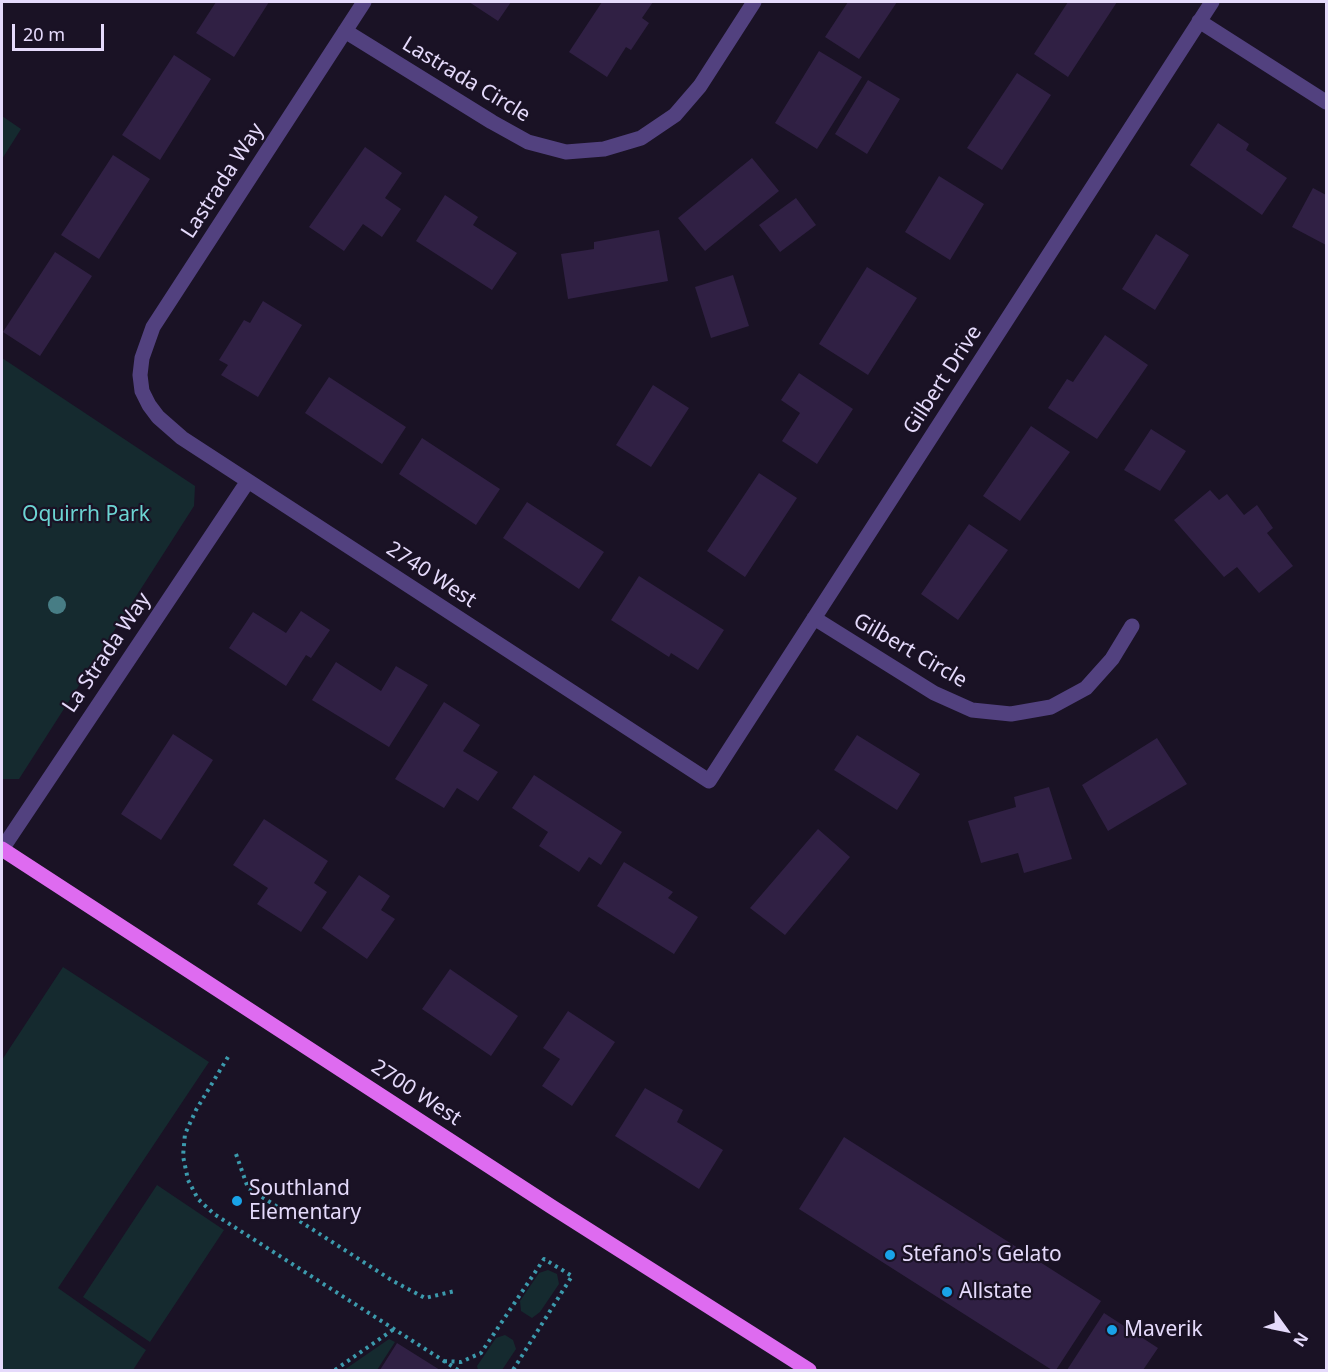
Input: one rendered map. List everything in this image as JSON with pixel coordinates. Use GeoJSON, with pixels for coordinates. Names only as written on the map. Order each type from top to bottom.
{"type":"FeatureCollection","features":[{"type":"Feature","properties":{"kind":"main road","name":"2700 West"},"geometry":{"type":"LineString","coordinates":[[2,849],[552,1207],[809,1371]]}},
{"type":"Feature","properties":{"kind":"street","name":"Lastrada Way"},"geometry":{"type":"LineString","coordinates":[[142,391],[140,375],[142,358],[153,327],[364,2]]}},
{"type":"Feature","properties":{"kind":"street","name":"Lastrada Circle"},"geometry":{"type":"LineString","coordinates":[[345,30],[528,142],[566,152],[604,149],[641,138],[675,115],[700,86],[754,2]]}},
{"type":"Feature","properties":{"kind":"street","name":"Gilbert Drive"},"geometry":{"type":"LineString","coordinates":[[709,781],[1212,2]]}},
{"type":"Feature","properties":{"kind":"street"},"geometry":{"type":"LineString","coordinates":[[1199,21],[1326,102]]}},
{"type":"Feature","properties":{"kind":"street","name":"2740 West"},"geometry":{"type":"LineString","coordinates":[[142,391],[149,405],[169,429],[709,781]]}},
{"type":"Feature","properties":{"kind":"street","name":"La Strada Way"},"geometry":{"type":"LineString","coordinates":[[2,849],[248,481]]}},
{"type":"Feature","properties":{"kind":"street","name":"Gilbert Circle"},"geometry":{"type":"LineString","coordinates":[[814,618],[934,693],[972,710],[1011,714],[1051,707],[1086,688],[1112,659],[1132,626]]}},
{"type":"Feature","properties":{"kind":"path"},"geometry":{"type":"LineString","coordinates":[[228,1057],[196,1110],[185,1134],[183,1156],[188,1180],[198,1199],[214,1214],[458,1371]]}},
{"type":"Feature","properties":{"kind":"path"},"geometry":{"type":"LineString","coordinates":[[237,1154],[248,1188],[393,1281],[425,1298],[455,1292]]}},
{"type":"Feature","properties":{"kind":"path"},"geometry":{"type":"LineString","coordinates":[[443,1361],[461,1362],[482,1353],[544,1259],[572,1276],[513,1371]]}},
{"type":"Feature","properties":{"kind":"path"},"geometry":{"type":"LineString","coordinates":[[335,1371],[394,1329]]}},
{"type":"Feature","properties":{"kind":"green space"},"geometry":{"type":"Polygon","coordinates":[[[2,116],[21,129],[2,159],[2,116]]]}},
{"type":"Feature","properties":{"kind":"green space","name":"Oquirrh Park"},"geometry":{"type":"Polygon","coordinates":[[[2,358],[195,486],[194,506],[19,779],[2,779],[2,358]]]}},
{"type":"Feature","properties":{"kind":"green space"},"geometry":{"type":"Polygon","coordinates":[[[63,967],[209,1062],[58,1288],[146,1350],[133,1370],[2,1370],[2,1060],[63,967]]]}},
{"type":"Feature","properties":{"kind":"green space"},"geometry":{"type":"Polygon","coordinates":[[[157,1185],[224,1230],[150,1342],[83,1297],[157,1185]]]}},
{"type":"Feature","properties":{"kind":"green space"},"geometry":{"type":"Polygon","coordinates":[[[548,1270],[557,1274],[559,1284],[540,1312],[532,1318],[521,1311],[520,1301],[539,1273],[548,1270]]]}},
{"type":"Feature","properties":{"kind":"green space"},"geometry":{"type":"Polygon","coordinates":[[[505,1335],[513,1340],[516,1349],[502,1370],[478,1370],[477,1366],[496,1338],[505,1335]]]}},
{"type":"Feature","properties":{"kind":"green space"},"geometry":{"type":"Polygon","coordinates":[[[389,1339],[395,1342],[377,1370],[344,1370],[389,1339]]]}},
{"type":"Feature","properties":{"kind":"building"},"geometry":{"type":"Polygon","coordinates":[[[216,2],[269,2],[234,57],[196,33],[216,2]]]}},
{"type":"Feature","properties":{"kind":"building"},"geometry":{"type":"Polygon","coordinates":[[[469,2],[511,2],[498,21],[469,2]]]}},
{"type":"Feature","properties":{"kind":"building"},"geometry":{"type":"Polygon","coordinates":[[[602,2],[653,2],[642,18],[649,23],[631,50],[626,47],[607,77],[569,52],[602,2]]]}},
{"type":"Feature","properties":{"kind":"building"},"geometry":{"type":"Polygon","coordinates":[[[848,2],[897,2],[859,59],[825,37],[848,2]]]}},
{"type":"Feature","properties":{"kind":"building"},"geometry":{"type":"Polygon","coordinates":[[[1068,2],[1117,2],[1068,77],[1034,54],[1068,2]]]}},
{"type":"Feature","properties":{"kind":"building"},"geometry":{"type":"Polygon","coordinates":[[[819,51],[862,77],[817,149],[775,123],[819,51]]]}},
{"type":"Feature","properties":{"kind":"building"},"geometry":{"type":"Polygon","coordinates":[[[174,55],[211,79],[160,160],[122,135],[174,55]]]}},
{"type":"Feature","properties":{"kind":"building"},"geometry":{"type":"Polygon","coordinates":[[[1017,73],[1051,95],[1002,170],[967,148],[1017,73]]]}},
{"type":"Feature","properties":{"kind":"building"},"geometry":{"type":"Polygon","coordinates":[[[868,80],[900,99],[867,154],[835,134],[868,80]]]}},
{"type":"Feature","properties":{"kind":"building"},"geometry":{"type":"Polygon","coordinates":[[[1218,123],[1249,144],[1246,150],[1287,178],[1262,215],[1190,165],[1218,123]]]}},
{"type":"Feature","properties":{"kind":"building"},"geometry":{"type":"Polygon","coordinates":[[[365,147],[402,173],[385,198],[401,209],[382,237],[363,224],[344,251],[309,227],[365,147]]]}},
{"type":"Feature","properties":{"kind":"building"},"geometry":{"type":"Polygon","coordinates":[[[113,155],[150,179],[99,259],[61,235],[113,155]]]}},
{"type":"Feature","properties":{"kind":"building"},"geometry":{"type":"Polygon","coordinates":[[[752,158],[779,191],[705,251],[678,218],[752,158]]]}},
{"type":"Feature","properties":{"kind":"building"},"geometry":{"type":"Polygon","coordinates":[[[939,176],[984,204],[950,260],[905,232],[939,176]]]}},
{"type":"Feature","properties":{"kind":"building"},"geometry":{"type":"Polygon","coordinates":[[[1313,188],[1326,195],[1326,245],[1292,227],[1313,188]]]}},
{"type":"Feature","properties":{"kind":"building"},"geometry":{"type":"Polygon","coordinates":[[[445,195],[478,217],[473,225],[517,253],[492,290],[416,241],[445,195]]]}},
{"type":"Feature","properties":{"kind":"building"},"geometry":{"type":"Polygon","coordinates":[[[796,198],[816,225],[780,252],[759,225],[796,198]]]}},
{"type":"Feature","properties":{"kind":"building"},"geometry":{"type":"Polygon","coordinates":[[[659,230],[668,281],[568,299],[561,254],[594,249],[594,242],[659,230]]]}},
{"type":"Feature","properties":{"kind":"building"},"geometry":{"type":"Polygon","coordinates":[[[1156,234],[1189,255],[1155,310],[1122,289],[1156,234]]]}},
{"type":"Feature","properties":{"kind":"building"},"geometry":{"type":"Polygon","coordinates":[[[55,252],[92,276],[40,356],[3,332],[55,252]]]}},
{"type":"Feature","properties":{"kind":"building"},"geometry":{"type":"Polygon","coordinates":[[[867,267],[917,298],[868,375],[819,344],[867,267]]]}},
{"type":"Feature","properties":{"kind":"building"},"geometry":{"type":"Polygon","coordinates":[[[733,275],[749,326],[711,338],[695,287],[733,275]]]}},
{"type":"Feature","properties":{"kind":"building"},"geometry":{"type":"Polygon","coordinates":[[[263,301],[302,325],[258,397],[221,375],[228,365],[219,360],[244,320],[250,323],[263,301]]]}},
{"type":"Feature","properties":{"kind":"building"},"geometry":{"type":"Polygon","coordinates":[[[1105,335],[1148,365],[1097,439],[1048,408],[1067,379],[1073,382],[1105,335]]]}},
{"type":"Feature","properties":{"kind":"building"},"geometry":{"type":"Polygon","coordinates":[[[799,373],[853,409],[817,464],[782,441],[800,413],[781,400],[799,373]]]}},
{"type":"Feature","properties":{"kind":"building"},"geometry":{"type":"Polygon","coordinates":[[[329,377],[406,427],[382,464],[305,413],[329,377]]]}},
{"type":"Feature","properties":{"kind":"building"},"geometry":{"type":"Polygon","coordinates":[[[653,385],[689,408],[651,467],[616,445],[653,385]]]}},
{"type":"Feature","properties":{"kind":"building"},"geometry":{"type":"Polygon","coordinates":[[[1031,426],[1070,452],[1020,521],[983,496],[1031,426]]]}},
{"type":"Feature","properties":{"kind":"building"},"geometry":{"type":"Polygon","coordinates":[[[1151,429],[1186,451],[1160,491],[1124,470],[1151,429]]]}},
{"type":"Feature","properties":{"kind":"building"},"geometry":{"type":"Polygon","coordinates":[[[422,438],[500,489],[476,525],[399,474],[422,438]]]}},
{"type":"Feature","properties":{"kind":"building"},"geometry":{"type":"Polygon","coordinates":[[[759,473],[797,498],[745,577],[707,551],[759,473]]]}},
{"type":"Feature","properties":{"kind":"building"},"geometry":{"type":"Polygon","coordinates":[[[1210,490],[1219,500],[1227,494],[1244,515],[1257,505],[1273,528],[1267,533],[1293,566],[1259,593],[1237,567],[1224,577],[1174,520],[1210,490]]]}},
{"type":"Feature","properties":{"kind":"building"},"geometry":{"type":"Polygon","coordinates":[[[527,502],[604,552],[579,589],[503,538],[527,502]]]}},
{"type":"Feature","properties":{"kind":"building"},"geometry":{"type":"Polygon","coordinates":[[[969,524],[1008,550],[958,620],[921,594],[969,524]]]}},
{"type":"Feature","properties":{"kind":"building"},"geometry":{"type":"Polygon","coordinates":[[[639,576],[724,630],[698,670],[671,653],[669,657],[611,620],[639,576]]]}},
{"type":"Feature","properties":{"kind":"building"},"geometry":{"type":"Polygon","coordinates":[[[301,611],[330,630],[311,658],[306,655],[286,686],[229,648],[253,612],[286,633],[301,611]]]}},
{"type":"Feature","properties":{"kind":"building"},"geometry":{"type":"Polygon","coordinates":[[[336,662],[381,691],[396,666],[428,685],[389,747],[312,700],[336,662]]]}},
{"type":"Feature","properties":{"kind":"building"},"geometry":{"type":"Polygon","coordinates":[[[444,702],[480,725],[463,751],[498,772],[478,801],[457,788],[444,808],[395,779],[444,702]]]}},
{"type":"Feature","properties":{"kind":"building"},"geometry":{"type":"Polygon","coordinates":[[[173,734],[213,760],[161,840],[121,814],[173,734]]]}},
{"type":"Feature","properties":{"kind":"building"},"geometry":{"type":"Polygon","coordinates":[[[857,735],[920,774],[897,810],[834,770],[857,735]]]}},
{"type":"Feature","properties":{"kind":"building"},"geometry":{"type":"Polygon","coordinates":[[[1157,738],[1187,784],[1108,831],[1082,785],[1157,738]]]}},
{"type":"Feature","properties":{"kind":"building"},"geometry":{"type":"Polygon","coordinates":[[[534,775],[622,832],[601,865],[589,857],[579,872],[539,846],[548,832],[512,808],[534,775]]]}},
{"type":"Feature","properties":{"kind":"building"},"geometry":{"type":"Polygon","coordinates":[[[1049,787],[1072,859],[1024,873],[1018,853],[981,863],[968,821],[1016,807],[1014,797],[1049,787]]]}},
{"type":"Feature","properties":{"kind":"building"},"geometry":{"type":"Polygon","coordinates":[[[264,819],[328,861],[314,883],[327,892],[301,932],[257,904],[268,888],[233,865],[264,819]]]}},
{"type":"Feature","properties":{"kind":"building"},"geometry":{"type":"Polygon","coordinates":[[[818,829],[850,857],[785,935],[750,908],[818,829]]]}},
{"type":"Feature","properties":{"kind":"building"},"geometry":{"type":"Polygon","coordinates":[[[624,862],[673,892],[668,898],[698,917],[674,954],[597,906],[624,862]]]}},
{"type":"Feature","properties":{"kind":"building"},"geometry":{"type":"Polygon","coordinates":[[[359,875],[390,896],[381,910],[395,919],[367,959],[322,928],[359,875]]]}},
{"type":"Feature","properties":{"kind":"building"},"geometry":{"type":"Polygon","coordinates":[[[450,969],[518,1016],[491,1056],[422,1009],[450,969]]]}},
{"type":"Feature","properties":{"kind":"building"},"geometry":{"type":"Polygon","coordinates":[[[568,1011],[615,1042],[572,1106],[542,1086],[560,1059],[543,1048],[568,1011]]]}},
{"type":"Feature","properties":{"kind":"building"},"geometry":{"type":"Polygon","coordinates":[[[645,1088],[683,1110],[677,1122],[723,1150],[699,1189],[615,1136],[645,1088]]]}},
{"type":"Feature","properties":{"kind":"building"},"geometry":{"type":"Polygon","coordinates":[[[844,1137],[1101,1301],[1056,1370],[1052,1370],[799,1209],[844,1137]]]}},
{"type":"Feature","properties":{"kind":"building","name":"Maverik"},"geometry":{"type":"Polygon","coordinates":[[[1104,1313],[1158,1348],[1143,1370],[1067,1370],[1104,1313]]]}},
{"type":"Feature","properties":{"kind":"building"},"geometry":{"type":"Polygon","coordinates":[[[397,1343],[440,1370],[380,1370],[397,1343]]]}},
{"type":"Feature","properties":{"kind":"place","name":"Southland Elementary"},"geometry":{"type":"Point","coordinates":[237,1201]}},
{"type":"Feature","properties":{"kind":"place","name":"Stefano's Gelato"},"geometry":{"type":"Point","coordinates":[890,1255]}},
{"type":"Feature","properties":{"kind":"place","name":"Allstate"},"geometry":{"type":"Point","coordinates":[947,1292]}},
{"type":"Feature","properties":{"kind":"place","name":"Maverik"},"geometry":{"type":"Point","coordinates":[1112,1330]}}]}
